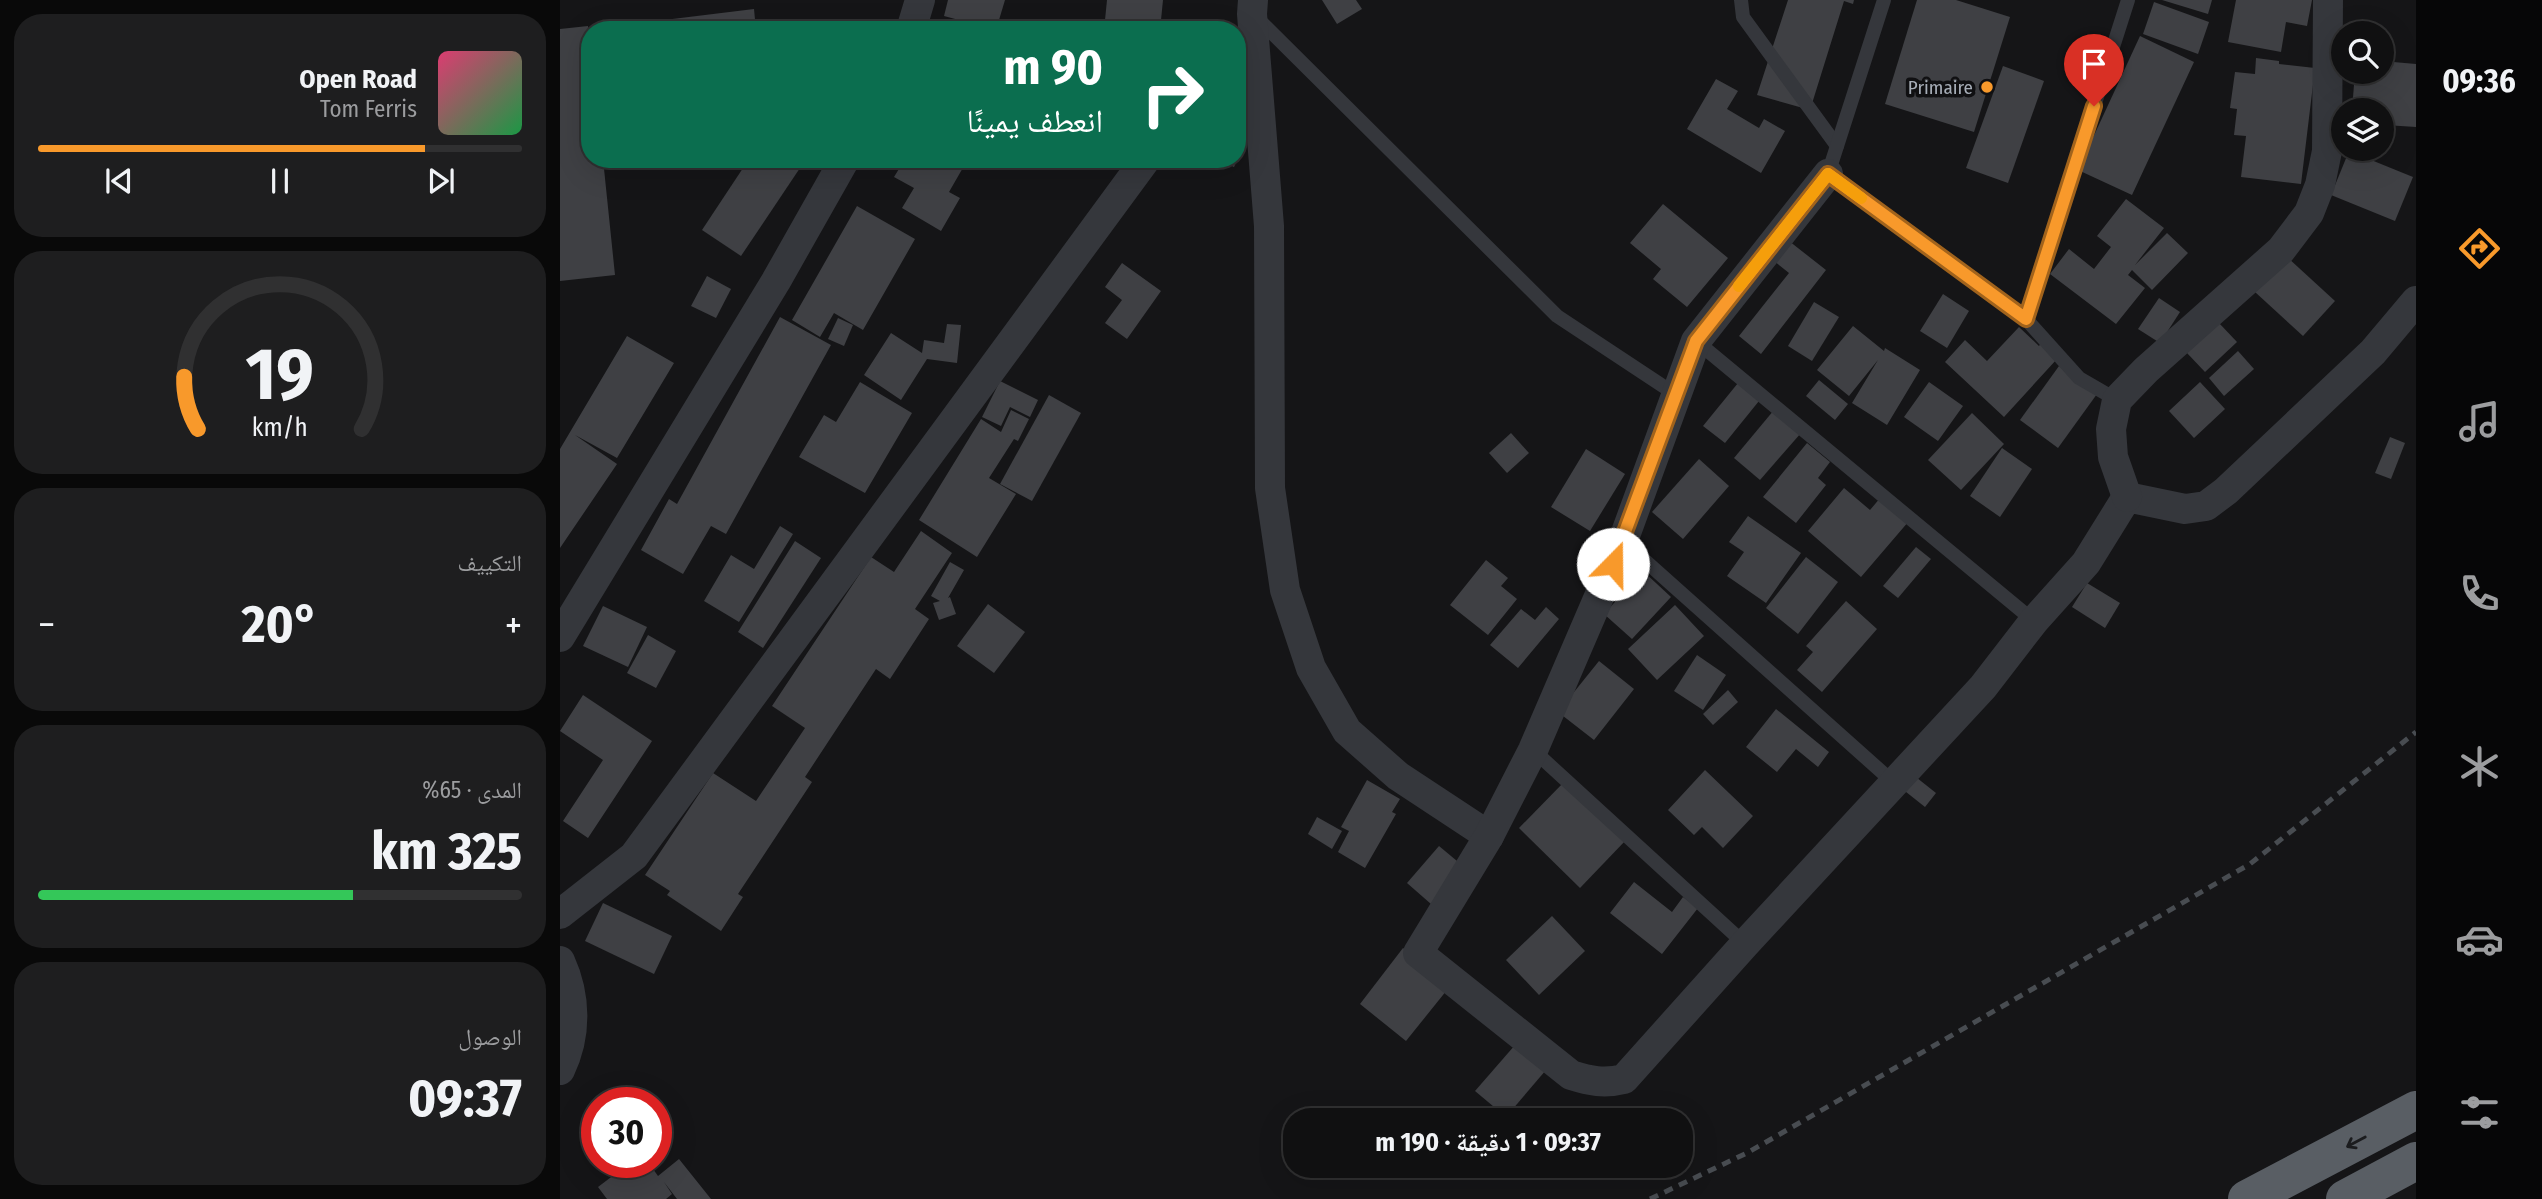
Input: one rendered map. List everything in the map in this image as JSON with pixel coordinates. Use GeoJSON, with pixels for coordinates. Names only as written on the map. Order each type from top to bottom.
{"type":"FeatureCollection","features":[{"type":"Feature","properties":{"kind":"highway"},"geometry":{"type":"LineString","coordinates":[[2247,1199],[2416,1110]]}},
{"type":"Feature","properties":{"kind":"highway"},"geometry":{"type":"LineString","coordinates":[[2345,1199],[2416,1161]]}},
{"type":"Feature","properties":{"kind":"street"},"geometry":{"type":"LineString","coordinates":[[914,21],[920,0]]}},
{"type":"Feature","properties":{"kind":"street"},"geometry":{"type":"LineString","coordinates":[[2127,497],[2113,457],[2111,429],[2117,400],[2146,370],[2281,250],[2309,213],[2319,185],[2326,151],[2328,0]]}},
{"type":"Feature","properties":{"kind":"street"},"geometry":{"type":"LineString","coordinates":[[1247,31],[1269,226],[1270,488],[1285,590],[1311,668],[1347,731],[1398,776],[1489,836]]}},
{"type":"Feature","properties":{"kind":"street"},"geometry":{"type":"LineString","coordinates":[[560,637],[776,281],[840,168]]}},
{"type":"Feature","properties":{"kind":"street"},"geometry":{"type":"LineString","coordinates":[[560,915],[634,856],[1139,168]]}},
{"type":"Feature","properties":{"kind":"street"},"geometry":{"type":"LineString","coordinates":[[1828,174],[1696,341],[1623,541],[1533,750],[1489,836],[1418,953],[1571,1075],[1608,1083],[1624,1079],[1893,782],[1983,687],[2035,621],[2086,563],[2127,497]]}},
{"type":"Feature","properties":{"kind":"street"},"geometry":{"type":"LineString","coordinates":[[2127,497],[2185,509],[2206,506],[2226,491],[2374,352],[2416,301]]}},
{"type":"Feature","properties":{"kind":"street"},"geometry":{"type":"LineString","coordinates":[[560,961],[565,972],[574,1019],[568,1054],[560,1070]]}},
{"type":"Feature","properties":{"kind":"lane"},"geometry":{"type":"LineString","coordinates":[[1741,0],[1742,17],[1837,146]]}},
{"type":"Feature","properties":{"kind":"lane"},"geometry":{"type":"LineString","coordinates":[[1884,0],[1828,174],[2026,319],[2079,378],[2117,400]]}},
{"type":"Feature","properties":{"kind":"lane"},"geometry":{"type":"LineString","coordinates":[[2026,319],[2129,0]]}},
{"type":"Feature","properties":{"kind":"lane"},"geometry":{"type":"LineString","coordinates":[[1247,31],[1288,50],[1557,316],[1675,394]]}},
{"type":"Feature","properties":{"kind":"lane"},"geometry":{"type":"LineString","coordinates":[[1247,31],[1288,50]]}},
{"type":"Feature","properties":{"kind":"lane"},"geometry":{"type":"LineString","coordinates":[[1696,341],[2035,621]]}},
{"type":"Feature","properties":{"kind":"lane"},"geometry":{"type":"LineString","coordinates":[[1623,541],[1893,782]]}},
{"type":"Feature","properties":{"kind":"lane"},"geometry":{"type":"LineString","coordinates":[[1533,750],[1745,944]]}},
{"type":"Feature","properties":{"kind":"building"},"geometry":{"type":"Polygon","coordinates":[[[948,0],[1005,0],[999,21],[963,21],[944,16],[948,0]]]}},
{"type":"Feature","properties":{"kind":"building"},"geometry":{"type":"Polygon","coordinates":[[[1107,0],[1163,0],[1161,21],[1105,21],[1107,0]]]}},
{"type":"Feature","properties":{"kind":"building"},"geometry":{"type":"Polygon","coordinates":[[[1322,0],[1356,0],[1362,9],[1337,24],[1322,0]]]}},
{"type":"Feature","properties":{"kind":"building"},"geometry":{"type":"Polygon","coordinates":[[[1788,0],[1854,0],[1853,4],[1844,1],[1810,110],[1757,95],[1788,0]]]}},
{"type":"Feature","properties":{"kind":"building"},"geometry":{"type":"Polygon","coordinates":[[[1917,0],[1956,0],[2010,17],[1974,132],[1885,104],[1917,0]]]}},
{"type":"Feature","properties":{"kind":"building"},"geometry":{"type":"Polygon","coordinates":[[[2162,0],[2212,0],[2208,14],[2162,0]]]}},
{"type":"Feature","properties":{"kind":"building"},"geometry":{"type":"Polygon","coordinates":[[[2236,0],[2312,0],[2307,26],[2286,22],[2281,52],[2228,42],[2236,0]]]}},
{"type":"Feature","properties":{"kind":"building"},"geometry":{"type":"Polygon","coordinates":[[[2154,2],[2209,22],[2198,54],[2143,34],[2154,2]]]}},
{"type":"Feature","properties":{"kind":"building"},"geometry":{"type":"Polygon","coordinates":[[[754,9],[755,21],[656,21],[754,9]]]}},
{"type":"Feature","properties":{"kind":"building"},"geometry":{"type":"Polygon","coordinates":[[[581,27],[581,168],[604,168],[615,275],[560,281],[560,29],[581,27]]]}},
{"type":"Feature","properties":{"kind":"building"},"geometry":{"type":"Polygon","coordinates":[[[2140,36],[2194,62],[2132,195],[2078,170],[2140,36]]]}},
{"type":"Feature","properties":{"kind":"building"},"geometry":{"type":"Polygon","coordinates":[[[2256,58],[2315,68],[2301,184],[2241,177],[2246,136],[2234,135],[2237,109],[2230,108],[2235,72],[2255,74],[2256,58]]]}},
{"type":"Feature","properties":{"kind":"building"},"geometry":{"type":"Polygon","coordinates":[[[2394,62],[2416,64],[2416,127],[2394,126],[2394,98],[2353,98],[2354,84],[2394,84],[2394,62]]]}},
{"type":"Feature","properties":{"kind":"building"},"geometry":{"type":"Polygon","coordinates":[[[2003,66],[2044,81],[2008,183],[1966,168],[2003,66]]]}},
{"type":"Feature","properties":{"kind":"building"},"geometry":{"type":"Polygon","coordinates":[[[1716,79],[1738,91],[1727,109],[1759,128],[1764,119],[1785,131],[1761,173],[1687,129],[1716,79]]]}},
{"type":"Feature","properties":{"kind":"building"},"geometry":{"type":"Polygon","coordinates":[[[1246,104],[1259,109],[1246,139],[1246,104]]]}},
{"type":"Feature","properties":{"kind":"building"},"geometry":{"type":"Polygon","coordinates":[[[2345,161],[2374,161],[2413,177],[2395,221],[2331,195],[2345,161]]]}},
{"type":"Feature","properties":{"kind":"building"},"geometry":{"type":"Polygon","coordinates":[[[743,168],[800,168],[741,256],[702,230],[743,168]]]}},
{"type":"Feature","properties":{"kind":"building"},"geometry":{"type":"Polygon","coordinates":[[[900,168],[963,168],[949,192],[960,198],[941,231],[902,208],[914,188],[894,177],[900,168]]]}},
{"type":"Feature","properties":{"kind":"building"},"geometry":{"type":"Polygon","coordinates":[[[2126,199],[2164,228],[2135,265],[2167,233],[2188,253],[2152,290],[2132,270],[2128,275],[2145,288],[2116,324],[2050,274],[2069,249],[2094,269],[2111,247],[2097,236],[2126,199]]]}},
{"type":"Feature","properties":{"kind":"building"},"geometry":{"type":"Polygon","coordinates":[[[1663,204],[1728,258],[1687,307],[1653,279],[1661,269],[1630,243],[1663,204]]]}},
{"type":"Feature","properties":{"kind":"building"},"geometry":{"type":"Polygon","coordinates":[[[857,206],[915,239],[863,330],[834,313],[820,337],[792,320],[857,206]]]}},
{"type":"Feature","properties":{"kind":"building"},"geometry":{"type":"Polygon","coordinates":[[[1789,241],[1826,270],[1761,354],[1739,336],[1789,273],[1774,261],[1789,241]]]}},
{"type":"Feature","properties":{"kind":"building"},"geometry":{"type":"Polygon","coordinates":[[[2287,257],[2335,301],[2303,336],[2255,292],[2287,257]]]}},
{"type":"Feature","properties":{"kind":"building"},"geometry":{"type":"Polygon","coordinates":[[[1122,263],[1161,291],[1127,339],[1105,323],[1122,300],[1105,287],[1122,263]]]}},
{"type":"Feature","properties":{"kind":"building"},"geometry":{"type":"Polygon","coordinates":[[[707,276],[731,289],[716,318],[691,306],[707,276]]]}},
{"type":"Feature","properties":{"kind":"building"},"geometry":{"type":"Polygon","coordinates":[[[1943,294],[1969,311],[1947,348],[1920,331],[1943,294]]]}},
{"type":"Feature","properties":{"kind":"building"},"geometry":{"type":"Polygon","coordinates":[[[2159,298],[2180,312],[2160,343],[2138,329],[2159,298]]]}},
{"type":"Feature","properties":{"kind":"building"},"geometry":{"type":"Polygon","coordinates":[[[1814,302],[1839,317],[1812,361],[1788,346],[1814,302]]]}},
{"type":"Feature","properties":{"kind":"building"},"geometry":{"type":"Polygon","coordinates":[[[780,317],[831,345],[726,534],[711,526],[683,574],[641,550],[669,499],[677,504],[780,317]]]}},
{"type":"Feature","properties":{"kind":"building"},"geometry":{"type":"Polygon","coordinates":[[[838,318],[853,325],[844,346],[828,339],[838,318]]]}},
{"type":"Feature","properties":{"kind":"building"},"geometry":{"type":"Polygon","coordinates":[[[2219,323],[2237,342],[2205,372],[2187,353],[2219,323]]]}},
{"type":"Feature","properties":{"kind":"building"},"geometry":{"type":"Polygon","coordinates":[[[947,324],[961,325],[957,363],[927,359],[901,400],[864,375],[891,333],[922,353],[924,340],[944,343],[947,324]]]}},
{"type":"Feature","properties":{"kind":"building"},"geometry":{"type":"Polygon","coordinates":[[[1853,326],[1884,351],[1885,348],[1920,370],[1887,425],[1852,403],[1878,360],[1849,396],[1817,370],[1853,326]]]}},
{"type":"Feature","properties":{"kind":"building"},"geometry":{"type":"Polygon","coordinates":[[[2019,327],[2057,359],[2004,417],[1945,362],[1965,340],[1987,361],[2019,327]]]}},
{"type":"Feature","properties":{"kind":"building"},"geometry":{"type":"Polygon","coordinates":[[[627,336],[674,363],[617,458],[575,435],[617,464],[560,548],[560,449],[627,336]]]}},
{"type":"Feature","properties":{"kind":"building"},"geometry":{"type":"Polygon","coordinates":[[[2238,351],[2254,369],[2224,396],[2209,378],[2238,351]]]}},
{"type":"Feature","properties":{"kind":"building"},"geometry":{"type":"Polygon","coordinates":[[[2059,366],[2097,394],[2058,448],[2020,420],[2059,366]]]}},
{"type":"Feature","properties":{"kind":"building"},"geometry":{"type":"Polygon","coordinates":[[[1819,380],[1848,404],[1835,420],[1806,396],[1819,380]]]}},
{"type":"Feature","properties":{"kind":"building"},"geometry":{"type":"Polygon","coordinates":[[[1000,381],[1038,400],[1030,417],[1010,407],[1001,426],[982,417],[1000,381]]]}},
{"type":"Feature","properties":{"kind":"building"},"geometry":{"type":"Polygon","coordinates":[[[860,382],[912,413],[865,493],[799,457],[824,415],[836,422],[860,382]]]}},
{"type":"Feature","properties":{"kind":"building"},"geometry":{"type":"Polygon","coordinates":[[[1929,382],[1963,406],[1938,441],[1904,417],[1929,382]]]}},
{"type":"Feature","properties":{"kind":"building"},"geometry":{"type":"Polygon","coordinates":[[[2200,382],[2225,409],[2194,438],[2169,411],[2200,382]]]}},
{"type":"Feature","properties":{"kind":"building"},"geometry":{"type":"Polygon","coordinates":[[[1738,383],[1759,401],[1725,443],[1703,426],[1738,383]]]}},
{"type":"Feature","properties":{"kind":"building"},"geometry":{"type":"Polygon","coordinates":[[[1049,395],[1081,413],[1032,501],[1000,484],[1049,395]]]}},
{"type":"Feature","properties":{"kind":"building"},"geometry":{"type":"Polygon","coordinates":[[[1011,410],[1029,419],[1018,441],[1014,439],[989,478],[1016,494],[977,557],[919,520],[981,419],[1001,432],[1011,410]]]}},
{"type":"Feature","properties":{"kind":"building"},"geometry":{"type":"Polygon","coordinates":[[[1774,410],[1801,433],[1760,480],[1734,458],[1774,410]]]}},
{"type":"Feature","properties":{"kind":"building"},"geometry":{"type":"Polygon","coordinates":[[[1972,413],[2004,444],[1961,490],[1928,460],[1972,413]]]}},
{"type":"Feature","properties":{"kind":"building"},"geometry":{"type":"Polygon","coordinates":[[[1511,433],[1529,453],[1507,473],[1489,453],[1511,433]]]}},
{"type":"Feature","properties":{"kind":"building"},"geometry":{"type":"Polygon","coordinates":[[[2390,437],[2405,443],[2391,479],[2375,473],[2390,437]]]}},
{"type":"Feature","properties":{"kind":"building"},"geometry":{"type":"Polygon","coordinates":[[[1807,443],[1830,462],[1818,478],[1826,485],[1796,523],[1763,497],[1807,443]]]}},
{"type":"Feature","properties":{"kind":"building"},"geometry":{"type":"Polygon","coordinates":[[[2002,448],[2032,469],[2000,517],[1970,496],[2002,448]]]}},
{"type":"Feature","properties":{"kind":"building"},"geometry":{"type":"Polygon","coordinates":[[[1586,449],[1625,474],[1590,531],[1551,507],[1586,449]]]}},
{"type":"Feature","properties":{"kind":"building"},"geometry":{"type":"Polygon","coordinates":[[[1699,459],[1729,486],[1683,539],[1652,512],[1699,459]]]}},
{"type":"Feature","properties":{"kind":"building"},"geometry":{"type":"Polygon","coordinates":[[[1844,488],[1870,510],[1881,497],[1909,521],[1861,577],[1808,531],[1844,488]]]}},
{"type":"Feature","properties":{"kind":"building"},"geometry":{"type":"Polygon","coordinates":[[[1748,516],[1801,553],[1766,603],[1727,576],[1744,552],[1729,542],[1748,516]]]}},
{"type":"Feature","properties":{"kind":"building"},"geometry":{"type":"Polygon","coordinates":[[[780,526],[793,534],[739,622],[704,601],[731,555],[754,569],[780,526]]]}},
{"type":"Feature","properties":{"kind":"building"},"geometry":{"type":"Polygon","coordinates":[[[921,531],[952,553],[915,609],[929,619],[890,679],[876,669],[805,777],[812,782],[738,894],[743,897],[721,931],[667,895],[670,891],[645,875],[713,773],[756,801],[805,728],[772,706],[871,557],[894,572],[921,531]]]}},
{"type":"Feature","properties":{"kind":"building"},"geometry":{"type":"Polygon","coordinates":[[[795,541],[821,558],[763,648],[738,632],[795,541]]]}},
{"type":"Feature","properties":{"kind":"building"},"geometry":{"type":"Polygon","coordinates":[[[1916,547],[1931,559],[1898,598],[1883,586],[1916,547]]]}},
{"type":"Feature","properties":{"kind":"building"},"geometry":{"type":"Polygon","coordinates":[[[1806,557],[1838,582],[1798,634],[1766,608],[1806,557]]]}},
{"type":"Feature","properties":{"kind":"building"},"geometry":{"type":"Polygon","coordinates":[[[1486,560],[1508,578],[1501,586],[1517,599],[1488,635],[1450,605],[1486,560]]]}},
{"type":"Feature","properties":{"kind":"building"},"geometry":{"type":"Polygon","coordinates":[[[950,562],[964,570],[948,598],[950,597],[956,614],[939,620],[933,603],[940,601],[931,596],[950,562]]]}},
{"type":"Feature","properties":{"kind":"building"},"geometry":{"type":"Polygon","coordinates":[[[1643,571],[1671,597],[1632,639],[1604,614],[1643,571]]]}},
{"type":"Feature","properties":{"kind":"building"},"geometry":{"type":"Polygon","coordinates":[[[2087,583],[2120,603],[2105,628],[2072,607],[2087,583]]]}},
{"type":"Feature","properties":{"kind":"building"},"geometry":{"type":"Polygon","coordinates":[[[1846,601],[1877,629],[1822,692],[1797,670],[1813,652],[1806,646],[1846,601]]]}},
{"type":"Feature","properties":{"kind":"building"},"geometry":{"type":"Polygon","coordinates":[[[988,604],[1025,632],[994,673],[957,646],[988,604]]]}},
{"type":"Feature","properties":{"kind":"building"},"geometry":{"type":"Polygon","coordinates":[[[1675,605],[1704,636],[1657,680],[1628,649],[1675,605]]]}},
{"type":"Feature","properties":{"kind":"building"},"geometry":{"type":"Polygon","coordinates":[[[603,606],[647,627],[628,667],[583,646],[603,606]]]}},
{"type":"Feature","properties":{"kind":"building"},"geometry":{"type":"Polygon","coordinates":[[[1546,607],[1559,619],[1518,668],[1490,645],[1521,609],[1535,620],[1546,607]]]}},
{"type":"Feature","properties":{"kind":"building"},"geometry":{"type":"Polygon","coordinates":[[[648,635],[676,651],[656,688],[627,673],[648,635]]]}},
{"type":"Feature","properties":{"kind":"building"},"geometry":{"type":"Polygon","coordinates":[[[1697,655],[1726,675],[1703,710],[1674,691],[1697,655]]]}},
{"type":"Feature","properties":{"kind":"building"},"geometry":{"type":"Polygon","coordinates":[[[1599,661],[1634,689],[1594,740],[1558,712],[1599,661]]]}},
{"type":"Feature","properties":{"kind":"building"},"geometry":{"type":"Polygon","coordinates":[[[1728,690],[1738,702],[1713,725],[1703,714],[1728,690]]]}},
{"type":"Feature","properties":{"kind":"building"},"geometry":{"type":"Polygon","coordinates":[[[583,695],[652,741],[588,838],[563,821],[603,760],[560,731],[583,695]]]}},
{"type":"Feature","properties":{"kind":"building"},"geometry":{"type":"Polygon","coordinates":[[[1776,709],[1829,752],[1818,767],[1796,749],[1777,772],[1746,747],[1776,709]]]}},
{"type":"Feature","properties":{"kind":"building"},"geometry":{"type":"Polygon","coordinates":[[[1705,770],[1753,816],[1723,848],[1702,827],[1694,835],[1668,810],[1705,770]]]}},
{"type":"Feature","properties":{"kind":"building"},"geometry":{"type":"Polygon","coordinates":[[[1907,770],[1936,793],[1925,807],[1896,784],[1907,770]]]}},
{"type":"Feature","properties":{"kind":"building"},"geometry":{"type":"Polygon","coordinates":[[[1367,780],[1400,799],[1392,812],[1396,814],[1365,868],[1338,852],[1349,831],[1341,827],[1367,780]]]}},
{"type":"Feature","properties":{"kind":"building"},"geometry":{"type":"Polygon","coordinates":[[[1565,781],[1626,840],[1580,888],[1519,828],[1565,781]]]}},
{"type":"Feature","properties":{"kind":"building"},"geometry":{"type":"Polygon","coordinates":[[[1317,817],[1342,831],[1332,849],[1308,834],[1317,817]]]}},
{"type":"Feature","properties":{"kind":"building"},"geometry":{"type":"Polygon","coordinates":[[[1439,846],[1463,866],[1431,904],[1407,883],[1439,846]]]}},
{"type":"Feature","properties":{"kind":"building"},"geometry":{"type":"Polygon","coordinates":[[[1634,882],[1672,912],[1683,897],[1698,908],[1662,954],[1610,913],[1634,882]]]}},
{"type":"Feature","properties":{"kind":"building"},"geometry":{"type":"Polygon","coordinates":[[[603,903],[672,936],[654,974],[585,941],[603,903]]]}},
{"type":"Feature","properties":{"kind":"building"},"geometry":{"type":"Polygon","coordinates":[[[1552,916],[1585,951],[1539,995],[1506,960],[1552,916]]]}},
{"type":"Feature","properties":{"kind":"building"},"geometry":{"type":"Polygon","coordinates":[[[1403,948],[1451,985],[1406,1041],[1360,1004],[1403,948]]]}},
{"type":"Feature","properties":{"kind":"building"},"geometry":{"type":"Polygon","coordinates":[[[1522,1037],[1552,1063],[1514,1108],[1495,1108],[1475,1091],[1522,1037]]]}},
{"type":"Feature","properties":{"kind":"building"},"geometry":{"type":"Polygon","coordinates":[[[679,1159],[711,1199],[677,1199],[664,1182],[672,1194],[666,1199],[607,1199],[598,1187],[610,1178],[672,1178],[672,1165],[679,1159]]]}},
{"type":"Feature","properties":{"kind":"railway"},"geometry":{"type":"LineString","coordinates":[[1650,1199],[1747,1153],[2250,864],[2416,732]]}},
{"type":"Feature","properties":{"kind":"slow traffic"},"geometry":{"type":"LineString","coordinates":[[1739,286],[1828,174],[1861,198]]}},
{"type":"Feature","properties":{"kind":"place","name":"Primaire"},"geometry":{"type":"Point","coordinates":[1987,87]}},
{"type":"Feature","properties":{"kind":"route"},"geometry":{"type":"LineString","coordinates":[[1613,564],[1696,341],[1828,174],[2026,319],[2094,106]]}}]}
